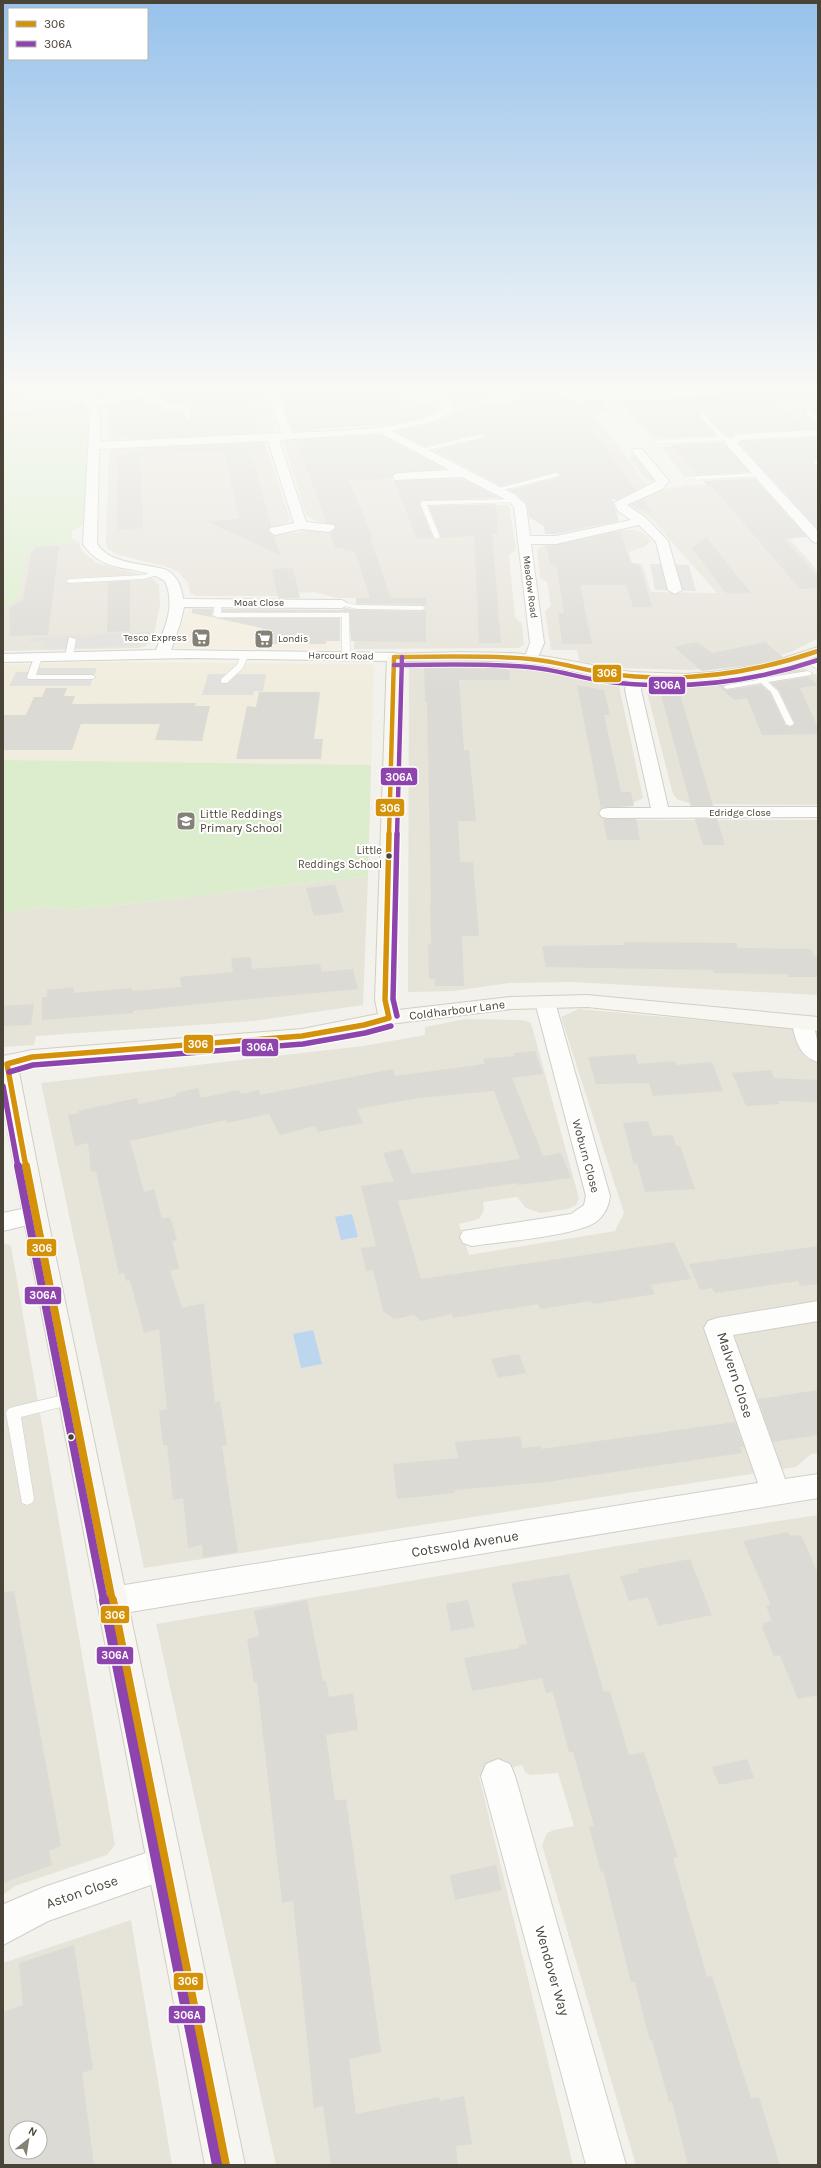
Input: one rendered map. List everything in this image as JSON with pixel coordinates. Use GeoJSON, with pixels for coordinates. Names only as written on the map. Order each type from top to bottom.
{"type":"FeatureCollection","features":[{"type":"Feature","properties":{"kind":"street"},"geometry":{"type":"LineString","coordinates":[[93,489],[90,544],[92,549],[112,561],[168,576],[173,582],[177,608],[162,654]]}},
{"type":"Feature","properties":{"kind":"street"},"geometry":{"type":"LineString","coordinates":[[289,489],[301,525]]}},
{"type":"Feature","properties":{"kind":"street"},"geometry":{"type":"LineString","coordinates":[[651,489],[620,503],[622,508],[642,521],[662,541],[676,590]]}},
{"type":"Feature","properties":{"kind":"street"},"geometry":{"type":"LineString","coordinates":[[773,489],[818,539]]}},
{"type":"Feature","properties":{"kind":"street"},"geometry":{"type":"LineString","coordinates":[[495,490],[517,501]]}},
{"type":"Feature","properties":{"kind":"street","name":"Meadow Road"},"geometry":{"type":"LineString","coordinates":[[517,501],[521,508],[537,643],[532,659]]}},
{"type":"Feature","properties":{"kind":"street"},"geometry":{"type":"LineString","coordinates":[[524,540],[566,538],[642,521]]}},
{"type":"Feature","properties":{"kind":"street"},"geometry":{"type":"LineString","coordinates":[[275,532],[301,525],[329,528]]}},
{"type":"Feature","properties":{"kind":"street","name":"Moat Close"},"geometry":{"type":"LineString","coordinates":[[177,603],[342,604]]}},
{"type":"Feature","properties":{"kind":"street","name":"Harcourt Road"},"geometry":{"type":"LineString","coordinates":[[3,658],[162,654],[245,654],[532,659],[579,669],[635,677],[691,678],[750,672],[802,658],[818,651]]}},
{"type":"Feature","properties":{"kind":"street"},"geometry":{"type":"LineString","coordinates":[[390,1018],[385,1000],[394,657]]}},
{"type":"Feature","properties":{"kind":"street"},"geometry":{"type":"LineString","coordinates":[[635,677],[634,690],[661,813]]}},
{"type":"Feature","properties":{"kind":"street","name":"Edridge Close"},"geometry":{"type":"LineString","coordinates":[[608,813],[818,812]]}},
{"type":"Feature","properties":{"kind":"street","name":"Coldharbour Lane"},"geometry":{"type":"LineString","coordinates":[[5,1063],[32,1057],[302,1036],[364,1025],[390,1018],[511,1003],[587,1001],[810,1024]]}},
{"type":"Feature","properties":{"kind":"street","name":"Woburn Close"},"geometry":{"type":"LineString","coordinates":[[472,1237],[576,1222],[591,1214],[597,1203],[598,1196],[545,1002]]}},
{"type":"Feature","properties":{"kind":"street"},"geometry":{"type":"LineString","coordinates":[[810,1024],[806,1042],[810,1049],[818,1055]]}},
{"type":"Feature","properties":{"kind":"street"},"geometry":{"type":"LineString","coordinates":[[5,1063],[225,2165]]}},
{"type":"Feature","properties":{"kind":"street"},"geometry":{"type":"LineString","coordinates":[[3,1222],[35,1215]]}},
{"type":"Feature","properties":{"kind":"street","name":"Malvern Close"},"geometry":{"type":"LineString","coordinates":[[776,1493],[717,1328],[818,1311]]}},
{"type":"Feature","properties":{"kind":"street","name":"Cotswold Avenue"},"geometry":{"type":"LineString","coordinates":[[112,1601],[818,1486]]}},
{"type":"Feature","properties":{"kind":"street","name":"Wendover Way"},"geometry":{"type":"LineString","coordinates":[[498,1776],[606,2165]]}},
{"type":"Feature","properties":{"kind":"street","name":"Aston Close"},"geometry":{"type":"LineString","coordinates":[[3,1927],[17,1917],[44,1905],[164,1864]]}},
{"type":"Feature","properties":{"kind":"lane"},"geometry":{"type":"LineString","coordinates":[[437,537],[423,503],[517,501]]}},
{"type":"Feature","properties":{"kind":"lane"},"geometry":{"type":"LineString","coordinates":[[69,581],[143,576],[159,573]]}},
{"type":"Feature","properties":{"kind":"lane"},"geometry":{"type":"LineString","coordinates":[[218,603],[217,615],[346,615],[346,655]]}},
{"type":"Feature","properties":{"kind":"lane"},"geometry":{"type":"LineString","coordinates":[[342,604],[357,607],[422,608]]}},
{"type":"Feature","properties":{"kind":"lane"},"geometry":{"type":"LineString","coordinates":[[69,656],[72,639]]}},
{"type":"Feature","properties":{"kind":"lane"},"geometry":{"type":"LineString","coordinates":[[224,681],[240,666],[245,654]]}},
{"type":"Feature","properties":{"kind":"lane"},"geometry":{"type":"LineString","coordinates":[[38,657],[31,677],[92,677]]}},
{"type":"Feature","properties":{"kind":"lane"},"geometry":{"type":"LineString","coordinates":[[802,658],[818,666]]}},
{"type":"Feature","properties":{"kind":"lane"},"geometry":{"type":"LineString","coordinates":[[750,672],[774,691],[790,724]]}},
{"type":"Feature","properties":{"kind":"lane"},"geometry":{"type":"LineString","coordinates":[[727,687],[763,682],[808,673]]}},
{"type":"Feature","properties":{"kind":"lane"},"geometry":{"type":"LineString","coordinates":[[27,1499],[13,1414],[72,1399]]}},
{"type":"Feature","properties":{"kind":"shaded area"},"geometry":{"type":"Polygon","coordinates":[[[108,489],[280,489],[290,519],[285,524],[266,530],[276,535],[307,531],[330,532],[336,526],[313,520],[306,514],[298,489],[466,489],[472,501],[443,505],[509,505],[516,550],[509,555],[515,617],[522,624],[524,644],[519,648],[354,649],[355,619],[427,598],[336,598],[315,592],[293,593],[286,596],[196,596],[190,593],[188,583],[178,572],[171,568],[116,554],[108,549],[106,544],[108,489]]]}},
{"type":"Feature","properties":{"kind":"shaded area"},"geometry":{"type":"Polygon","coordinates":[[[596,489],[637,489],[614,498],[596,489]]]}},
{"type":"Feature","properties":{"kind":"shaded area"},"geometry":{"type":"Polygon","coordinates":[[[665,489],[746,489],[818,571],[818,638],[791,652],[774,657],[722,667],[690,670],[621,668],[579,661],[577,650],[551,650],[545,611],[551,606],[547,582],[540,578],[537,549],[547,544],[569,542],[618,530],[636,530],[644,534],[651,541],[644,547],[629,552],[632,563],[642,564],[651,592],[717,593],[651,518],[632,508],[628,504],[665,489]]]}},
{"type":"Feature","properties":{"kind":"shaded area"},"geometry":{"type":"Polygon","coordinates":[[[79,542],[82,551],[97,563],[151,577],[159,585],[160,605],[153,639],[145,646],[139,648],[3,651],[3,605],[19,597],[27,548],[79,542]]]}},
{"type":"Feature","properties":{"kind":"shaded area"},"geometry":{"type":"Polygon","coordinates":[[[650,564],[689,565],[696,591],[655,590],[650,564]]]}},
{"type":"Feature","properties":{"kind":"shaded area"},"geometry":{"type":"Polygon","coordinates":[[[356,598],[427,598],[426,619],[355,619],[356,598]]]}},
{"type":"Feature","properties":{"kind":"shaded area"},"geometry":{"type":"Polygon","coordinates":[[[188,610],[212,610],[215,618],[339,617],[338,649],[173,648],[188,610]]]}},
{"type":"Feature","properties":{"kind":"shaded area"},"geometry":{"type":"Polygon","coordinates":[[[151,632],[151,637],[140,638],[139,645],[43,649],[44,642],[29,643],[30,638],[151,632]]]}},
{"type":"Feature","properties":{"kind":"shaded area","name":"Little Reddings Primary School"},"geometry":{"type":"Polygon","coordinates":[[[87,662],[371,664],[374,667],[368,876],[76,910],[47,907],[3,912],[3,665],[87,662]]]}},
{"type":"Feature","properties":{"kind":"shaded area"},"geometry":{"type":"Polygon","coordinates":[[[422,664],[531,666],[561,674],[616,684],[619,686],[643,798],[633,803],[601,804],[605,820],[818,820],[818,995],[571,982],[509,983],[453,991],[408,992],[409,668],[422,664]]]}},
{"type":"Feature","properties":{"kind":"shaded area"},"geometry":{"type":"Polygon","coordinates":[[[30,668],[97,668],[90,686],[9,686],[16,672],[28,672],[30,668]]]}},
{"type":"Feature","properties":{"kind":"shaded area"},"geometry":{"type":"Polygon","coordinates":[[[803,668],[818,676],[818,805],[691,804],[677,799],[673,794],[647,692],[649,689],[655,686],[714,684],[753,680],[803,668]]]}},
{"type":"Feature","properties":{"kind":"shaded area"},"geometry":{"type":"Polygon","coordinates":[[[208,674],[266,674],[263,691],[254,691],[253,695],[202,695],[208,674]]]}},
{"type":"Feature","properties":{"kind":"shaded area"},"geometry":{"type":"Polygon","coordinates":[[[368,876],[363,1005],[254,1021],[36,1036],[34,1045],[3,1047],[3,912],[47,907],[76,910],[368,876]]]}},
{"type":"Feature","properties":{"kind":"shaded area"},"geometry":{"type":"Polygon","coordinates":[[[579,1009],[818,1031],[818,1453],[811,1454],[796,1467],[144,1568],[41,1083],[363,1046],[425,1035],[425,1027],[466,1019],[523,1020],[531,1023],[579,1198],[576,1205],[568,1209],[540,1213],[526,1208],[517,1197],[483,1202],[484,1210],[479,1219],[459,1224],[469,1255],[615,1231],[624,1213],[561,1017],[579,1009]]]}},
{"type":"Feature","properties":{"kind":"shaded area"},"geometry":{"type":"Polygon","coordinates":[[[3,1243],[11,1246],[115,1845],[107,1855],[15,1886],[3,1895],[3,1243]]]}},
{"type":"Feature","properties":{"kind":"shaded area"},"geometry":{"type":"Polygon","coordinates":[[[818,1515],[818,2165],[636,2165],[542,1845],[547,1833],[574,1826],[558,1773],[530,1775],[525,1772],[522,1765],[479,1776],[573,2165],[276,2165],[156,1624],[623,1545],[818,1515]]]}},
{"type":"Feature","properties":{"kind":"shaded area"},"geometry":{"type":"Polygon","coordinates":[[[131,1920],[172,2165],[3,2165],[3,1963],[131,1920]]]}},
{"type":"Feature","properties":{"kind":"green space"},"geometry":{"type":"Polygon","coordinates":[[[3,489],[86,489],[84,525],[72,531],[72,539],[79,542],[27,548],[19,598],[11,603],[3,605],[3,489]]]}},
{"type":"Feature","properties":{"kind":"green space"},"geometry":{"type":"Polygon","coordinates":[[[3,760],[371,765],[368,876],[76,910],[47,907],[3,912],[3,760]]]}},
{"type":"Feature","properties":{"kind":"water"},"geometry":{"type":"Polygon","coordinates":[[[352,1214],[358,1237],[341,1240],[335,1217],[352,1214]]]}},
{"type":"Feature","properties":{"kind":"water"},"geometry":{"type":"Polygon","coordinates":[[[313,1330],[322,1364],[301,1368],[293,1334],[313,1330]]]}},
{"type":"Feature","properties":{"kind":"building"},"geometry":{"type":"Polygon","coordinates":[[[117,489],[141,489],[143,528],[117,530],[117,489]]]}},
{"type":"Feature","properties":{"kind":"building"},"geometry":{"type":"Polygon","coordinates":[[[232,489],[261,489],[271,526],[268,531],[274,536],[280,555],[206,521],[239,519],[232,489]]]}},
{"type":"Feature","properties":{"kind":"building"},"geometry":{"type":"Polygon","coordinates":[[[314,489],[353,489],[372,537],[370,538],[391,598],[426,598],[426,606],[422,604],[356,603],[357,598],[370,598],[355,552],[335,547],[330,533],[336,528],[335,525],[327,523],[314,489]]]}},
{"type":"Feature","properties":{"kind":"building"},"geometry":{"type":"Polygon","coordinates":[[[397,489],[482,489],[499,498],[422,500],[419,504],[433,538],[417,539],[397,489]]]}},
{"type":"Feature","properties":{"kind":"building"},"geometry":{"type":"Polygon","coordinates":[[[714,489],[764,489],[807,537],[784,539],[818,576],[818,588],[800,589],[714,489]]]}},
{"type":"Feature","properties":{"kind":"building"},"geometry":{"type":"Polygon","coordinates":[[[781,489],[818,489],[818,529],[781,489]]]}},
{"type":"Feature","properties":{"kind":"building"},"geometry":{"type":"Polygon","coordinates":[[[509,490],[636,490],[617,500],[612,499],[619,521],[556,534],[545,534],[544,526],[529,517],[527,504],[517,494],[509,490]]]}},
{"type":"Feature","properties":{"kind":"building"},"geometry":{"type":"Polygon","coordinates":[[[643,500],[652,512],[631,505],[643,500]]]}},
{"type":"Feature","properties":{"kind":"building"},"geometry":{"type":"Polygon","coordinates":[[[496,504],[498,534],[492,534],[501,643],[479,643],[474,536],[441,538],[429,506],[496,504]]]}},
{"type":"Feature","properties":{"kind":"building"},"geometry":{"type":"Polygon","coordinates":[[[621,531],[630,563],[639,564],[652,607],[633,607],[626,585],[580,585],[592,644],[562,644],[558,613],[564,613],[556,564],[550,564],[547,546],[621,531]]]}},
{"type":"Feature","properties":{"kind":"building"},"geometry":{"type":"Polygon","coordinates":[[[706,537],[751,593],[727,594],[692,548],[706,537]]]}},
{"type":"Feature","properties":{"kind":"building"},"geometry":{"type":"Polygon","coordinates":[[[59,546],[48,635],[10,636],[9,607],[23,600],[31,552],[34,551],[35,547],[59,546]]]}},
{"type":"Feature","properties":{"kind":"building"},"geometry":{"type":"Polygon","coordinates":[[[293,568],[300,598],[278,598],[272,569],[293,568]]]}},
{"type":"Feature","properties":{"kind":"building"},"geometry":{"type":"Polygon","coordinates":[[[130,581],[130,631],[107,632],[108,582],[130,581]]]}},
{"type":"Feature","properties":{"kind":"building"},"geometry":{"type":"Polygon","coordinates":[[[345,608],[357,610],[422,612],[426,610],[426,642],[351,641],[349,612],[222,612],[222,609],[342,610],[345,608]]]}},
{"type":"Feature","properties":{"kind":"building"},"geometry":{"type":"Polygon","coordinates":[[[192,609],[213,609],[212,616],[217,618],[340,618],[340,641],[326,641],[326,644],[259,644],[262,628],[192,613],[192,609]]]}},
{"type":"Feature","properties":{"kind":"building"},"geometry":{"type":"Polygon","coordinates":[[[697,642],[713,653],[765,642],[783,657],[765,663],[702,671],[674,647],[697,642]]]}},
{"type":"Feature","properties":{"kind":"building"},"geometry":{"type":"Polygon","coordinates":[[[424,662],[471,662],[510,670],[509,680],[459,680],[464,750],[469,750],[476,821],[458,821],[460,862],[473,862],[479,936],[462,936],[464,986],[435,986],[435,979],[429,979],[428,944],[431,944],[431,903],[427,702],[425,702],[424,662]]]}},
{"type":"Feature","properties":{"kind":"building"},"geometry":{"type":"Polygon","coordinates":[[[795,666],[800,671],[760,676],[756,679],[727,684],[722,688],[727,690],[761,685],[770,693],[785,725],[791,727],[795,723],[779,690],[771,683],[808,677],[818,685],[800,688],[818,728],[818,734],[762,735],[747,698],[734,700],[714,682],[766,674],[795,666]]]}},
{"type":"Feature","properties":{"kind":"building"},"geometry":{"type":"Polygon","coordinates":[[[658,684],[677,684],[713,806],[691,806],[658,684]]]}},
{"type":"Feature","properties":{"kind":"building"},"geometry":{"type":"Polygon","coordinates":[[[577,685],[604,690],[610,715],[604,715],[621,792],[631,792],[634,806],[601,808],[577,685]]]}},
{"type":"Feature","properties":{"kind":"building"},"geometry":{"type":"Polygon","coordinates":[[[46,688],[67,688],[64,696],[75,696],[72,704],[196,703],[195,706],[210,706],[202,741],[155,740],[160,724],[81,724],[72,750],[3,750],[3,715],[26,715],[34,697],[42,697],[46,688]]]}},
{"type":"Feature","properties":{"kind":"building"},"geometry":{"type":"Polygon","coordinates":[[[259,692],[320,692],[314,739],[323,739],[321,759],[236,759],[247,706],[256,707],[259,692]]]}},
{"type":"Feature","properties":{"kind":"building"},"geometry":{"type":"Polygon","coordinates":[[[603,819],[636,819],[640,840],[607,840],[603,819]]]}},
{"type":"Feature","properties":{"kind":"building"},"geometry":{"type":"Polygon","coordinates":[[[695,819],[717,819],[725,845],[703,845],[695,819]]]}},
{"type":"Feature","properties":{"kind":"building"},"geometry":{"type":"Polygon","coordinates":[[[335,885],[344,912],[314,916],[306,888],[335,885]]]}},
{"type":"Feature","properties":{"kind":"building"},"geometry":{"type":"Polygon","coordinates":[[[624,942],[736,943],[738,948],[811,949],[814,956],[818,956],[818,977],[788,977],[787,974],[713,973],[713,970],[546,967],[542,946],[624,945],[624,942]]]}},
{"type":"Feature","properties":{"kind":"building"},"geometry":{"type":"Polygon","coordinates":[[[251,957],[252,969],[320,964],[322,972],[353,969],[358,989],[188,1005],[133,1011],[133,1013],[42,1020],[42,997],[47,997],[47,990],[74,987],[74,993],[132,988],[132,991],[181,987],[180,977],[233,972],[231,958],[251,957]]]}},
{"type":"Feature","properties":{"kind":"building"},"geometry":{"type":"Polygon","coordinates":[[[34,1004],[31,1025],[3,1026],[3,1006],[34,1004]]]}},
{"type":"Feature","properties":{"kind":"building"},"geometry":{"type":"Polygon","coordinates":[[[535,1051],[543,1074],[512,1078],[543,1156],[561,1153],[571,1178],[518,1185],[517,1183],[398,1201],[421,1279],[674,1242],[691,1279],[651,1285],[655,1294],[593,1304],[591,1301],[540,1309],[538,1304],[453,1318],[452,1314],[421,1321],[414,1315],[394,1319],[383,1311],[373,1270],[366,1271],[361,1248],[376,1246],[361,1186],[394,1181],[383,1153],[402,1149],[412,1174],[520,1159],[494,1091],[419,1098],[357,1109],[363,1123],[318,1132],[315,1126],[280,1135],[269,1114],[227,1123],[226,1120],[130,1141],[144,1192],[154,1189],[162,1219],[170,1217],[177,1240],[172,1241],[179,1268],[170,1271],[182,1308],[204,1303],[215,1402],[220,1401],[227,1445],[222,1446],[238,1552],[203,1558],[202,1545],[188,1548],[183,1498],[173,1500],[167,1445],[163,1445],[159,1411],[167,1409],[159,1329],[144,1333],[130,1280],[126,1281],[124,1273],[119,1274],[96,1171],[91,1172],[88,1143],[75,1146],[68,1115],[79,1113],[78,1111],[137,1098],[139,1104],[177,1096],[176,1093],[198,1088],[201,1098],[239,1090],[241,1094],[259,1090],[260,1095],[393,1069],[395,1076],[485,1064],[483,1059],[515,1056],[514,1053],[535,1051]]]}},
{"type":"Feature","properties":{"kind":"building"},"geometry":{"type":"Polygon","coordinates":[[[635,1054],[638,1064],[675,1061],[676,1065],[712,1062],[723,1091],[653,1096],[649,1083],[596,1084],[588,1057],[635,1054]]]}},
{"type":"Feature","properties":{"kind":"building"},"geometry":{"type":"Polygon","coordinates":[[[771,1070],[774,1078],[818,1080],[818,1102],[778,1101],[780,1104],[746,1106],[732,1073],[771,1070]]]}},
{"type":"Feature","properties":{"kind":"building"},"geometry":{"type":"Polygon","coordinates":[[[648,1121],[653,1136],[673,1135],[676,1146],[680,1146],[695,1189],[645,1192],[637,1163],[634,1164],[623,1123],[648,1121]]]}},
{"type":"Feature","properties":{"kind":"building"},"geometry":{"type":"Polygon","coordinates":[[[818,1246],[818,1284],[800,1286],[798,1281],[715,1293],[712,1288],[700,1290],[689,1264],[818,1246]]]}},
{"type":"Feature","properties":{"kind":"building"},"geometry":{"type":"Polygon","coordinates":[[[519,1354],[526,1373],[498,1378],[491,1359],[519,1354]]]}},
{"type":"Feature","properties":{"kind":"building"},"geometry":{"type":"Polygon","coordinates":[[[818,1390],[818,1435],[773,1442],[758,1399],[818,1390]]]}},
{"type":"Feature","properties":{"kind":"building"},"geometry":{"type":"Polygon","coordinates":[[[735,1422],[744,1447],[740,1447],[742,1453],[547,1482],[454,1490],[455,1493],[397,1499],[393,1464],[458,1458],[455,1442],[520,1436],[523,1448],[541,1446],[541,1449],[735,1422]]]}},
{"type":"Feature","properties":{"kind":"building"},"geometry":{"type":"Polygon","coordinates":[[[788,1532],[790,1536],[801,1535],[818,1573],[818,1695],[798,1699],[780,1655],[774,1656],[762,1627],[764,1626],[762,1623],[772,1621],[766,1606],[771,1605],[743,1541],[788,1532]]]}},
{"type":"Feature","properties":{"kind":"building"},"geometry":{"type":"Polygon","coordinates":[[[690,1559],[712,1615],[658,1626],[648,1597],[629,1601],[620,1576],[639,1572],[638,1569],[690,1559]]]}},
{"type":"Feature","properties":{"kind":"building"},"geometry":{"type":"Polygon","coordinates":[[[569,1574],[604,1692],[610,1691],[629,1755],[644,1752],[678,1857],[673,1858],[707,1977],[712,1976],[751,2098],[759,2097],[780,2165],[688,2165],[672,2101],[669,2102],[652,2040],[650,2041],[635,1982],[631,1982],[603,1871],[601,1872],[589,1827],[594,1826],[573,1752],[569,1752],[553,1692],[546,1693],[542,1678],[472,1691],[464,1658],[519,1648],[519,1645],[527,1644],[511,1583],[569,1574]]]}},
{"type":"Feature","properties":{"kind":"building"},"geometry":{"type":"Polygon","coordinates":[[[14,1591],[61,1846],[49,1851],[52,1865],[3,1883],[3,1592],[14,1591]]]}},
{"type":"Feature","properties":{"kind":"building"},"geometry":{"type":"Polygon","coordinates":[[[307,1600],[323,1681],[326,1681],[329,1697],[353,1693],[358,1730],[326,1735],[335,1801],[346,1799],[381,2052],[349,2059],[356,2114],[439,2097],[440,2101],[464,2096],[472,2144],[456,2146],[458,2165],[331,2165],[323,2106],[314,2108],[293,1901],[282,1903],[257,1682],[254,1683],[247,1639],[259,1636],[254,1611],[307,1600]]]}},
{"type":"Feature","properties":{"kind":"building"},"geometry":{"type":"Polygon","coordinates":[[[468,1600],[475,1627],[451,1631],[446,1604],[468,1600]]]}},
{"type":"Feature","properties":{"kind":"building"},"geometry":{"type":"Polygon","coordinates":[[[747,1759],[754,1778],[719,1785],[712,1767],[747,1759]]]}},
{"type":"Feature","properties":{"kind":"building"},"geometry":{"type":"Polygon","coordinates":[[[496,1865],[502,1890],[455,1900],[450,1875],[496,1865]]]}},
{"type":"Feature","properties":{"kind":"building"},"geometry":{"type":"Polygon","coordinates":[[[74,1945],[93,2069],[82,2073],[94,2165],[3,2165],[3,2012],[23,2005],[19,1963],[74,1945]]]}},
{"type":"Feature","properties":{"kind":"transit line","name":"306"},"geometry":{"type":"LineString","coordinates":[[394,657],[513,658],[558,663],[604,673],[659,678],[686,678],[739,673],[792,660],[818,651]]}},
{"type":"Feature","properties":{"kind":"transit line","name":"306"},"geometry":{"type":"LineString","coordinates":[[389,1018],[385,1000],[394,657]]}},
{"type":"Feature","properties":{"kind":"transit line","name":"306A"},"geometry":{"type":"LineString","coordinates":[[397,1016],[393,999],[402,657]]}},
{"type":"Feature","properties":{"kind":"transit line","name":"306A"},"geometry":{"type":"LineString","coordinates":[[394,665],[513,665],[539,668],[604,681],[659,686],[686,686],[739,681],[766,676],[818,660]]}},
{"type":"Feature","properties":{"kind":"transit line","name":"306"},"geometry":{"type":"LineString","coordinates":[[7,1064],[32,1057],[302,1036],[364,1025],[389,1018]]}},
{"type":"Feature","properties":{"kind":"transit line","name":"306A"},"geometry":{"type":"LineString","coordinates":[[9,1072],[33,1065],[303,1044],[365,1033],[391,1026]]}},
{"type":"Feature","properties":{"kind":"transit line","name":"306"},"geometry":{"type":"LineString","coordinates":[[7,1064],[35,1215],[225,2165]]}},
{"type":"Feature","properties":{"kind":"transit line","name":"306A"},"geometry":{"type":"LineString","coordinates":[[3,1086],[27,1217],[217,2165]]}},
{"type":"Feature","properties":{"kind":"place","name":"Tesco Express"},"geometry":{"type":"Point","coordinates":[201,638]}},
{"type":"Feature","properties":{"kind":"place","name":"Londis"},"geometry":{"type":"Point","coordinates":[264,639]}},
{"type":"Feature","properties":{"kind":"place","name":"Little Reddings Primary School"},"geometry":{"type":"Point","coordinates":[186,821]}},
{"type":"Feature","properties":{"kind":"place","name":"Little Reddings School"},"geometry":{"type":"Point","coordinates":[389,856]}}]}
